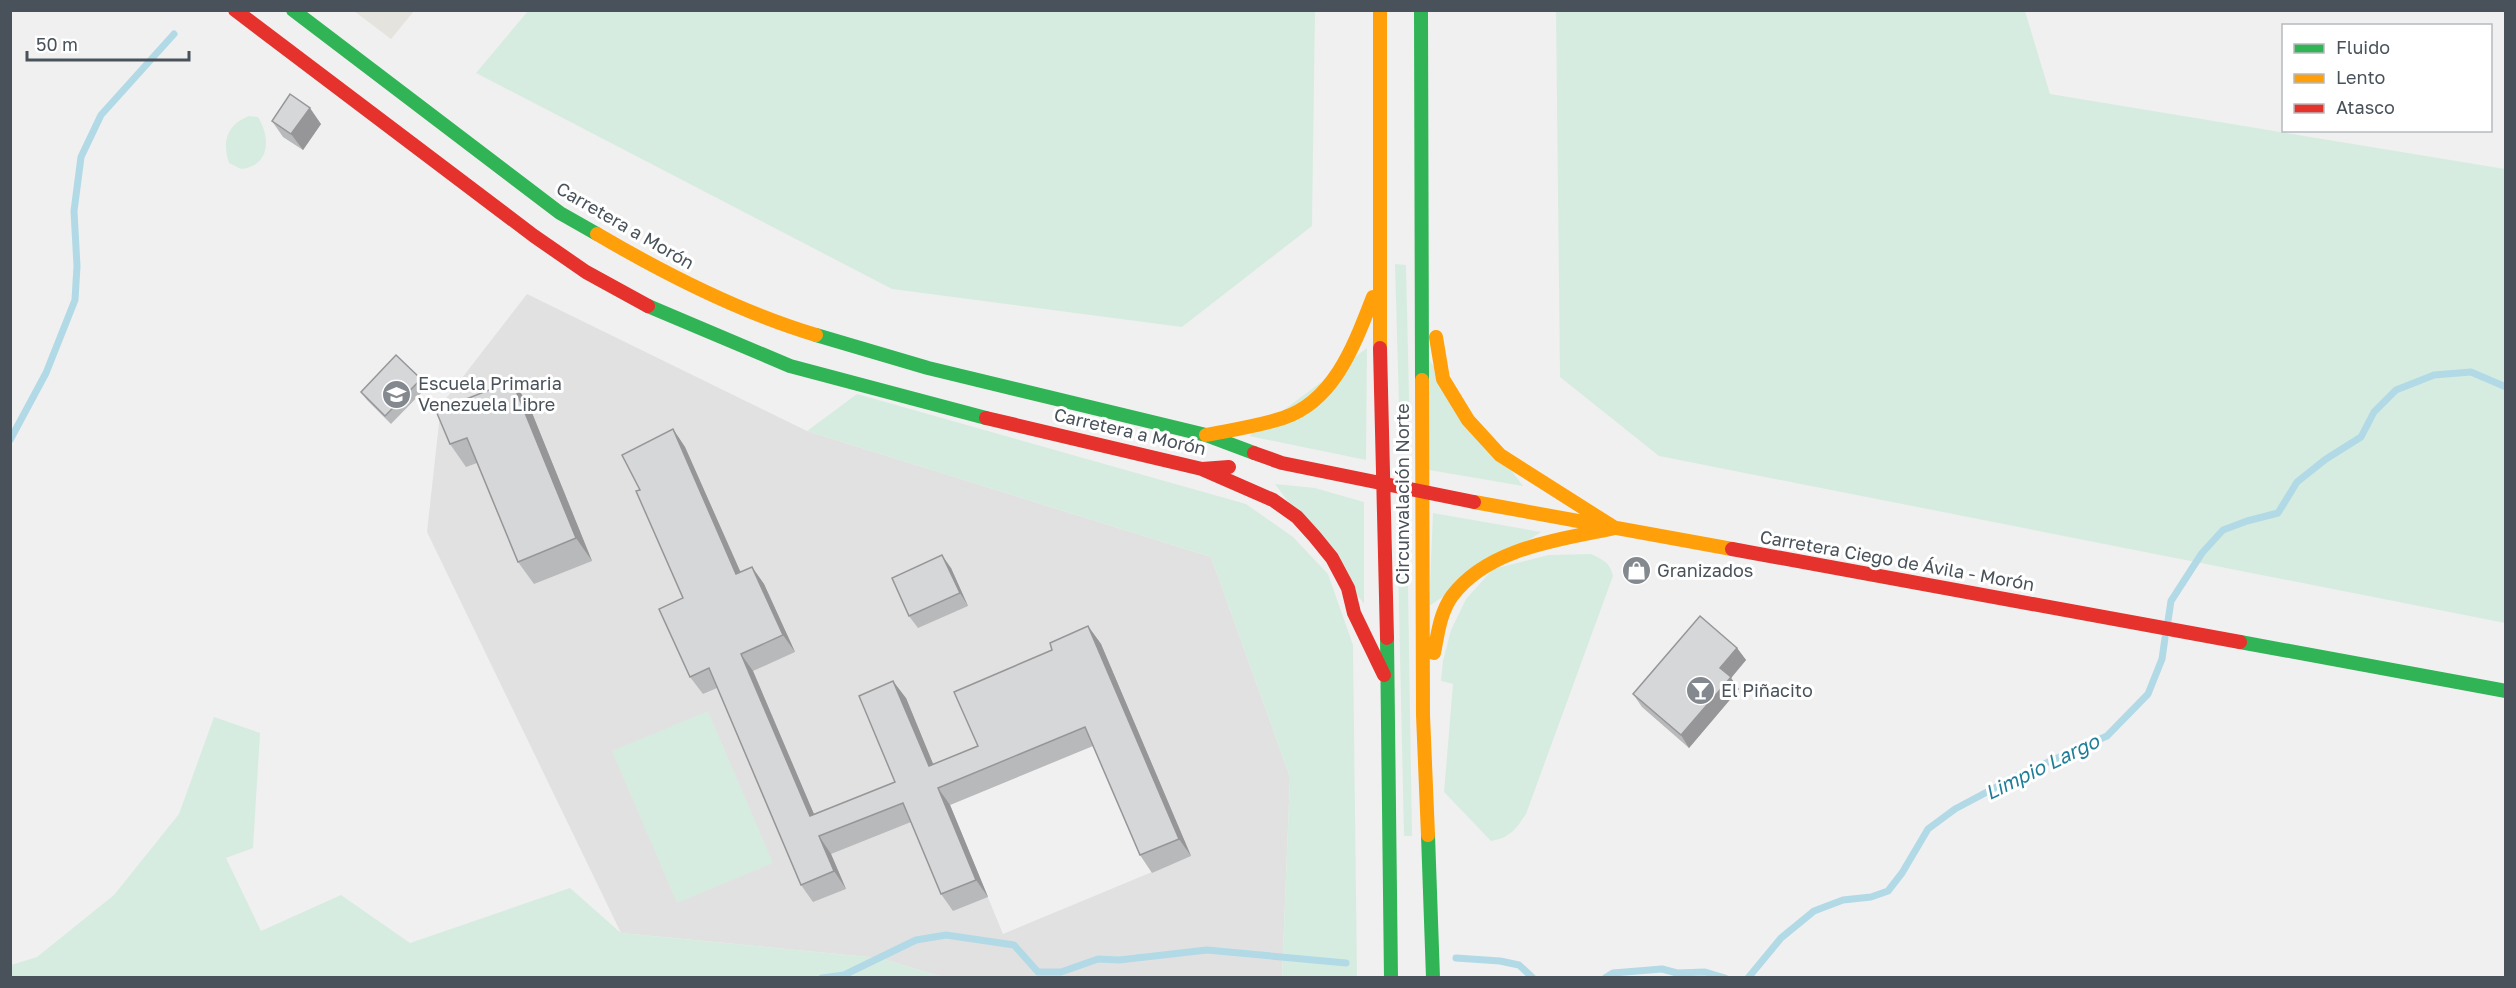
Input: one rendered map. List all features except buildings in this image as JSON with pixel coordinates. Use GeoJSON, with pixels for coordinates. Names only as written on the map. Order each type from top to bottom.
{"type":"FeatureCollection","features":[{"type":"Feature","properties":{"kind":"main road","name":"Carretera a Morón"},"geometry":{"type":"LineString","coordinates":[[235,10],[534,236],[586,272],[662,314],[790,366],[925,403],[1202,469],[1282,463]]}},
{"type":"Feature","properties":{"kind":"main road","name":"Carretera a Morón"},"geometry":{"type":"LineString","coordinates":[[293,10],[560,213],[658,270],[797,339],[1206,435],[1282,463]]}},
{"type":"Feature","properties":{"kind":"main road","name":"Circunvalación Norte"},"geometry":{"type":"LineString","coordinates":[[1380,10],[1378,284],[1388,685],[1391,978]]}},
{"type":"Feature","properties":{"kind":"main road","name":"Circunvalación Norte"},"geometry":{"type":"LineString","coordinates":[[1421,10],[1423,715],[1432,978]]}},
{"type":"Feature","properties":{"kind":"main road"},"geometry":{"type":"LineString","coordinates":[[1420,238],[1443,379],[1468,420],[1500,455],[1615,528]]}},
{"type":"Feature","properties":{"kind":"main road"},"geometry":{"type":"LineString","coordinates":[[1206,435],[1284,418],[1314,400],[1338,375],[1358,335],[1378,284]]}},
{"type":"Feature","properties":{"kind":"main road"},"geometry":{"type":"LineString","coordinates":[[790,366],[797,339]]}},
{"type":"Feature","properties":{"kind":"main road","name":"Carretera Ciego de Ávila - Morón"},"geometry":{"type":"LineString","coordinates":[[1282,463],[1384,485],[2505,691]]}},
{"type":"Feature","properties":{"kind":"main road"},"geometry":{"type":"LineString","coordinates":[[1202,469],[1273,500],[1297,517],[1315,537],[1332,558],[1348,588],[1354,613],[1388,685]]}},
{"type":"Feature","properties":{"kind":"main road"},"geometry":{"type":"LineString","coordinates":[[1423,715],[1440,621],[1450,602],[1464,584],[1491,561],[1530,548],[1615,528]]}},
{"type":"Feature","properties":{"kind":"shaded area"},"geometry":{"type":"Polygon","coordinates":[[[354,11],[414,11],[391,39],[354,11]]]}},
{"type":"Feature","properties":{"kind":"shaded area"},"geometry":{"type":"Polygon","coordinates":[[[527,294],[807,431],[1211,557],[1290,777],[1282,977],[943,977],[879,958],[621,933],[427,532],[441,405],[527,294]],[[1097,744],[950,805],[1003,934],[1152,872],[1097,744]]]}},
{"type":"Feature","properties":{"kind":"green space"},"geometry":{"type":"Polygon","coordinates":[[[528,11],[1315,11],[1312,226],[1182,327],[892,289],[476,73],[528,11]]]}},
{"type":"Feature","properties":{"kind":"green space"},"geometry":{"type":"Polygon","coordinates":[[[1556,11],[2025,11],[2050,94],[2505,169],[2505,623],[1659,456],[1560,377],[1556,11]]]}},
{"type":"Feature","properties":{"kind":"green space"},"geometry":{"type":"Polygon","coordinates":[[[249,116],[258,117],[262,125],[266,142],[265,150],[258,163],[241,169],[229,163],[226,141],[235,124],[249,116]]]}},
{"type":"Feature","properties":{"kind":"green space"},"geometry":{"type":"Polygon","coordinates":[[[1395,264],[1406,265],[1410,441],[1400,441],[1395,264]]]}},
{"type":"Feature","properties":{"kind":"green space"},"geometry":{"type":"Polygon","coordinates":[[[1367,348],[1366,460],[1249,436],[1367,348]]]}},
{"type":"Feature","properties":{"kind":"green space"},"geometry":{"type":"Polygon","coordinates":[[[1429,360],[1523,486],[1429,470],[1429,360]]]}},
{"type":"Feature","properties":{"kind":"green space"},"geometry":{"type":"Polygon","coordinates":[[[857,394],[1246,504],[1293,537],[1328,574],[1353,645],[1357,977],[1282,977],[1290,777],[1211,557],[807,431],[857,394]]]}},
{"type":"Feature","properties":{"kind":"green space"},"geometry":{"type":"Polygon","coordinates":[[[1275,484],[1315,488],[1364,502],[1364,604],[1275,484]]]}},
{"type":"Feature","properties":{"kind":"green space"},"geometry":{"type":"Polygon","coordinates":[[[1433,513],[1541,532],[1429,606],[1433,513]]]}},
{"type":"Feature","properties":{"kind":"green space"},"geometry":{"type":"Polygon","coordinates":[[[1397,521],[1407,522],[1412,836],[1404,836],[1397,521]]]}},
{"type":"Feature","properties":{"kind":"green space"},"geometry":{"type":"Polygon","coordinates":[[[1591,554],[1608,564],[1613,576],[1526,814],[1512,832],[1503,838],[1491,841],[1444,792],[1453,684],[1441,681],[1443,661],[1451,630],[1466,599],[1493,569],[1549,555],[1591,554]]]}},
{"type":"Feature","properties":{"kind":"green space"},"geometry":{"type":"Polygon","coordinates":[[[708,711],[773,863],[677,903],[612,751],[708,711]]]}},
{"type":"Feature","properties":{"kind":"green space"},"geometry":{"type":"Polygon","coordinates":[[[214,717],[260,733],[253,848],[226,858],[261,931],[341,895],[410,943],[570,888],[621,933],[879,958],[943,977],[11,977],[11,965],[37,957],[114,895],[179,814],[214,717]]]}},
{"type":"Feature","properties":{"kind":"waterway"},"geometry":{"type":"LineString","coordinates":[[10,440],[46,373],[75,300],[77,266],[74,211],[81,157],[101,115],[174,34]]}},
{"type":"Feature","properties":{"kind":"waterway","name":"Limpio Largo"},"geometry":{"type":"LineString","coordinates":[[2168,621],[2171,601],[2202,553],[2223,530],[2278,513],[2297,482],[2326,459],[2361,437],[2374,412],[2396,390],[2434,375],[2471,372],[2506,387]]}},
{"type":"Feature","properties":{"kind":"waterway","name":"Limpio Largo"},"geometry":{"type":"LineString","coordinates":[[1748,978],[1781,938],[1814,911],[1843,900],[1871,897],[1888,891],[1902,873],[1928,829],[1955,809],[2017,776],[2107,736],[2148,694],[2162,659],[2165,638]]}},
{"type":"Feature","properties":{"kind":"waterway","name":"Limpio Largo"},"geometry":{"type":"LineString","coordinates":[[822,978],[844,975],[916,940],[946,935],[1014,945],[1038,972],[1061,972],[1098,959],[1119,960],[1207,950],[1346,963]]}},
{"type":"Feature","properties":{"kind":"waterway","name":"Limpio Largo"},"geometry":{"type":"LineString","coordinates":[[1456,958],[1500,961],[1519,965],[1533,978]]}},
{"type":"Feature","properties":{"kind":"waterway","name":"Limpio Largo"},"geometry":{"type":"LineString","coordinates":[[1605,978],[1613,973],[1662,969],[1677,973],[1705,972],[1725,978]]}},
{"type":"Feature","properties":{"kind":"traffic: fast"},"geometry":{"type":"LineString","coordinates":[[293,10],[560,213],[597,234]]}},
{"type":"Feature","properties":{"kind":"traffic: fast"},"geometry":{"type":"LineString","coordinates":[[1421,10],[1422,380]]}},
{"type":"Feature","properties":{"kind":"traffic: fast"},"geometry":{"type":"LineString","coordinates":[[648,306],[790,366],[986,418]]}},
{"type":"Feature","properties":{"kind":"traffic: fast"},"geometry":{"type":"LineString","coordinates":[[816,335],[928,368],[1206,435],[1254,453]]}},
{"type":"Feature","properties":{"kind":"traffic: fast"},"geometry":{"type":"LineString","coordinates":[[1387,638],[1391,978]]}},
{"type":"Feature","properties":{"kind":"traffic: fast"},"geometry":{"type":"LineString","coordinates":[[2240,642],[2506,691]]}},
{"type":"Feature","properties":{"kind":"traffic: fast"},"geometry":{"type":"LineString","coordinates":[[1428,835],[1433,978]]}},
{"type":"Feature","properties":{"kind":"traffic: slow"},"geometry":{"type":"LineString","coordinates":[[1380,10],[1380,348]]}},
{"type":"Feature","properties":{"kind":"traffic: slow"},"geometry":{"type":"LineString","coordinates":[[597,234],[703,291],[787,326],[816,335]]}},
{"type":"Feature","properties":{"kind":"traffic: slow"},"geometry":{"type":"LineString","coordinates":[[1206,435],[1283,418],[1301,410],[1316,398],[1341,368],[1359,333],[1373,297]]}},
{"type":"Feature","properties":{"kind":"traffic: slow"},"geometry":{"type":"LineString","coordinates":[[1436,337],[1443,379],[1468,420],[1500,455],[1615,528]]}},
{"type":"Feature","properties":{"kind":"traffic: slow"},"geometry":{"type":"LineString","coordinates":[[1422,380],[1423,715],[1428,835]]}},
{"type":"Feature","properties":{"kind":"traffic: slow"},"geometry":{"type":"LineString","coordinates":[[1474,502],[1732,549]]}},
{"type":"Feature","properties":{"kind":"traffic: slow"},"geometry":{"type":"LineString","coordinates":[[1434,653],[1440,623],[1452,596],[1485,566],[1527,548],[1615,528]]}},
{"type":"Feature","properties":{"kind":"traffic: jam"},"geometry":{"type":"LineString","coordinates":[[235,10],[534,236],[586,272],[648,306]]}},
{"type":"Feature","properties":{"kind":"traffic: jam"},"geometry":{"type":"LineString","coordinates":[[1380,348],[1387,638]]}},
{"type":"Feature","properties":{"kind":"traffic: jam"},"geometry":{"type":"LineString","coordinates":[[986,418],[1202,469],[1229,467]]}},
{"type":"Feature","properties":{"kind":"traffic: jam"},"geometry":{"type":"LineString","coordinates":[[1254,453],[1282,463],[1474,502]]}},
{"type":"Feature","properties":{"kind":"traffic: jam"},"geometry":{"type":"LineString","coordinates":[[1202,469],[1273,500],[1297,517],[1315,537],[1332,558],[1348,588],[1354,613],[1384,675]]}},
{"type":"Feature","properties":{"kind":"traffic: jam"},"geometry":{"type":"LineString","coordinates":[[1732,549],[2240,642]]}},
{"type":"Feature","properties":{"kind":"place","name":"Escuela Primaria Venezuela Libre"},"geometry":{"type":"Point","coordinates":[397,394]}},
{"type":"Feature","properties":{"kind":"place","name":"Granizados"},"geometry":{"type":"Point","coordinates":[1636,571]}},
{"type":"Feature","properties":{"kind":"place","name":"El Piñacito"},"geometry":{"type":"Point","coordinates":[1700,691]}}]}
